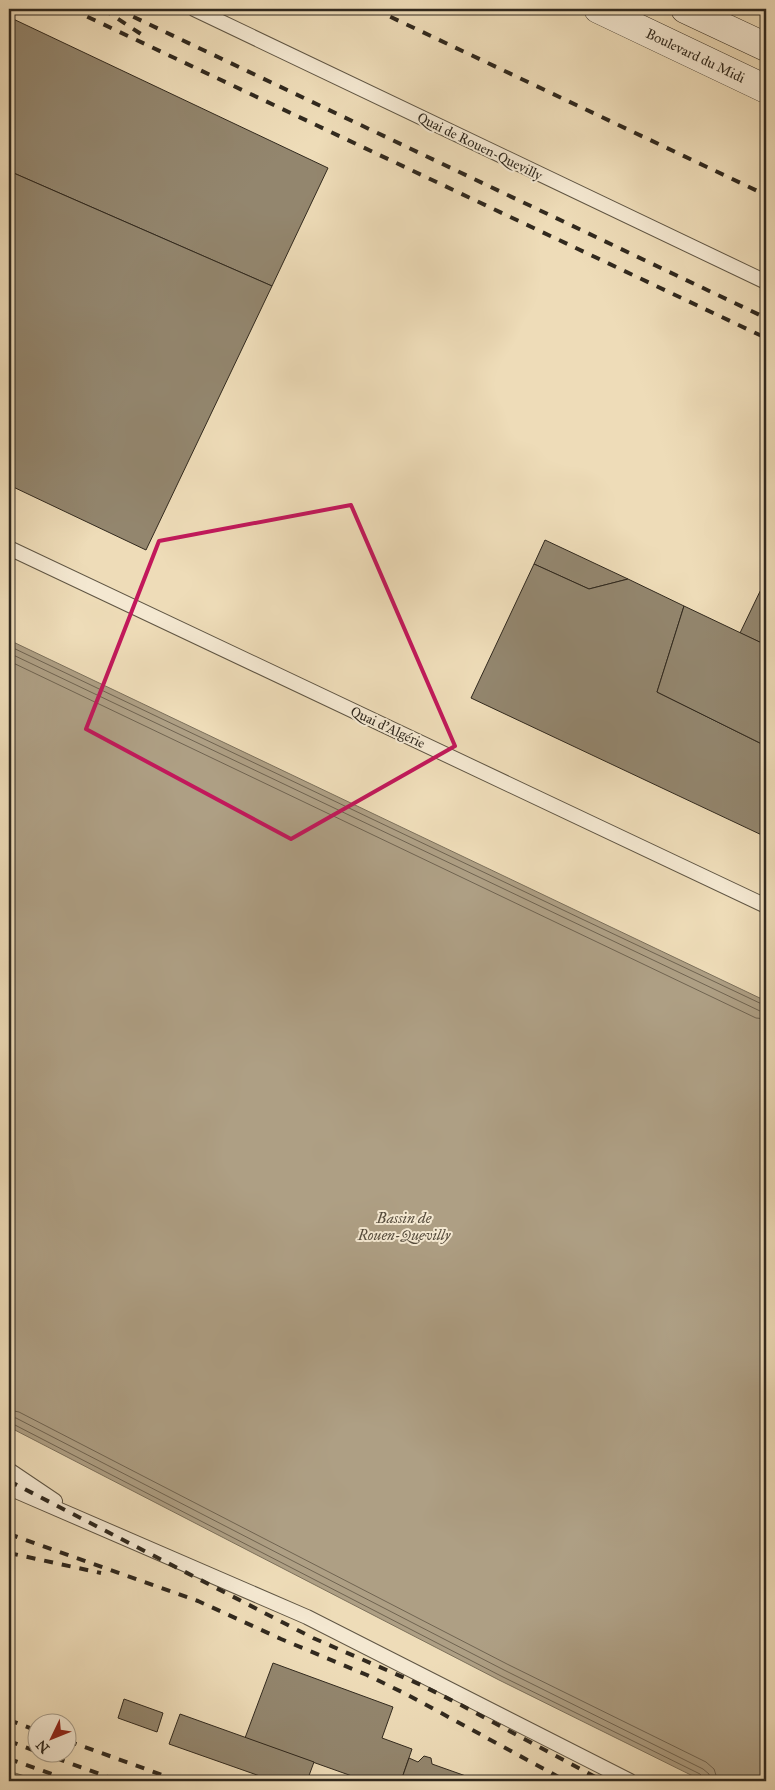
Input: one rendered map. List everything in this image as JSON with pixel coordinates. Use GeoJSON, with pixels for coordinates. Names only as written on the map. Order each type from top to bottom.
{"type":"FeatureCollection","features":[{"type":"Feature","properties":{"kind":"main road","name":"Boulevard du Midi"},"geometry":{"type":"LineString","coordinates":[[598,9],[766,89]]}},
{"type":"Feature","properties":{"kind":"main road"},"geometry":{"type":"LineString","coordinates":[[686,9],[766,47]]}},
{"type":"Feature","properties":{"kind":"lane","name":"Quai de Rouen-Quevilly"},"geometry":{"type":"LineString","coordinates":[[194,9],[766,282]]}},
{"type":"Feature","properties":{"kind":"lane","name":"Quai d'Algérie"},"geometry":{"type":"LineString","coordinates":[[9,548],[766,906]]}},
{"type":"Feature","properties":{"kind":"lane"},"geometry":{"type":"LineString","coordinates":[[9,1470],[90,1523]]}},
{"type":"Feature","properties":{"kind":"lane"},"geometry":{"type":"LineString","coordinates":[[9,1488],[307,1617],[630,1781]]}},
{"type":"Feature","properties":{"kind":"highlighted area"},"geometry":{"type":"Polygon","coordinates":[[[351,505],[455,746],[291,839],[86,729],[159,541],[351,505]]]}},
{"type":"Feature","properties":{"kind":"water","name":"Bassin de Rouen-Quevilly"},"geometry":{"type":"Polygon","coordinates":[[[9,640],[766,1001],[766,1781],[703,1781],[499,1680],[9,1427],[9,640]]]}},
{"type":"Feature","properties":{"kind":"water"},"geometry":{"type":"Polygon","coordinates":[[[9,1771],[40,1781],[9,1781],[9,1771]]]}},
{"type":"Feature","properties":{"kind":"building"},"geometry":{"type":"Polygon","coordinates":[[[9,17],[328,168],[272,286],[9,171],[9,17]]]}},
{"type":"Feature","properties":{"kind":"building"},"geometry":{"type":"Polygon","coordinates":[[[9,171],[272,286],[146,550],[9,485],[9,171]]]}},
{"type":"Feature","properties":{"kind":"building"},"geometry":{"type":"Polygon","coordinates":[[[545,540],[628,579],[589,589],[534,564],[545,540]]]}},
{"type":"Feature","properties":{"kind":"building"},"geometry":{"type":"Polygon","coordinates":[[[534,564],[589,589],[628,579],[684,606],[657,692],[766,746],[766,837],[471,698],[534,564]]]}},
{"type":"Feature","properties":{"kind":"building"},"geometry":{"type":"Polygon","coordinates":[[[766,582],[766,645],[740,633],[766,582]]]}},
{"type":"Feature","properties":{"kind":"building"},"geometry":{"type":"Polygon","coordinates":[[[684,606],[766,645],[766,746],[657,692],[684,606]]]}},
{"type":"Feature","properties":{"kind":"building"},"geometry":{"type":"Polygon","coordinates":[[[273,1663],[393,1707],[382,1738],[412,1749],[401,1781],[366,1781],[245,1738],[273,1663]]]}},
{"type":"Feature","properties":{"kind":"building"},"geometry":{"type":"Polygon","coordinates":[[[124,1699],[163,1713],[157,1732],[118,1718],[124,1699]]]}},
{"type":"Feature","properties":{"kind":"building"},"geometry":{"type":"Polygon","coordinates":[[[180,1714],[314,1762],[307,1781],[274,1781],[169,1744],[180,1714]]]}},
{"type":"Feature","properties":{"kind":"building"},"geometry":{"type":"Polygon","coordinates":[[[424,1756],[431,1758],[432,1764],[480,1781],[401,1781],[409,1758],[418,1762],[424,1756]]]}},
{"type":"Feature","properties":{"kind":"railway"},"geometry":{"type":"LineString","coordinates":[[71,9],[766,338]]}},
{"type":"Feature","properties":{"kind":"railway"},"geometry":{"type":"LineString","coordinates":[[103,9],[147,38]]}},
{"type":"Feature","properties":{"kind":"railway"},"geometry":{"type":"LineString","coordinates":[[117,9],[766,318]]}},
{"type":"Feature","properties":{"kind":"railway"},"geometry":{"type":"LineString","coordinates":[[374,9],[766,195]]}},
{"type":"Feature","properties":{"kind":"railway"},"geometry":{"type":"LineString","coordinates":[[9,1481],[313,1638],[421,1685],[461,1705],[603,1781]]}},
{"type":"Feature","properties":{"kind":"railway"},"geometry":{"type":"LineString","coordinates":[[9,1534],[198,1601],[281,1639],[367,1675],[408,1695],[566,1781]]}},
{"type":"Feature","properties":{"kind":"railway"},"geometry":{"type":"LineString","coordinates":[[9,1553],[101,1573]]}},
{"type":"Feature","properties":{"kind":"railway"},"geometry":{"type":"LineString","coordinates":[[9,1720],[28,1727]]}},
{"type":"Feature","properties":{"kind":"railway"},"geometry":{"type":"LineString","coordinates":[[9,1741],[28,1748]]}},
{"type":"Feature","properties":{"kind":"railway"},"geometry":{"type":"LineString","coordinates":[[78,1745],[179,1781]]}},
{"type":"Feature","properties":{"kind":"railway"},"geometry":{"type":"LineString","coordinates":[[9,1759],[72,1781]]}},
{"type":"Feature","properties":{"kind":"railway"},"geometry":{"type":"LineString","coordinates":[[67,1762],[119,1781]]}}]}
